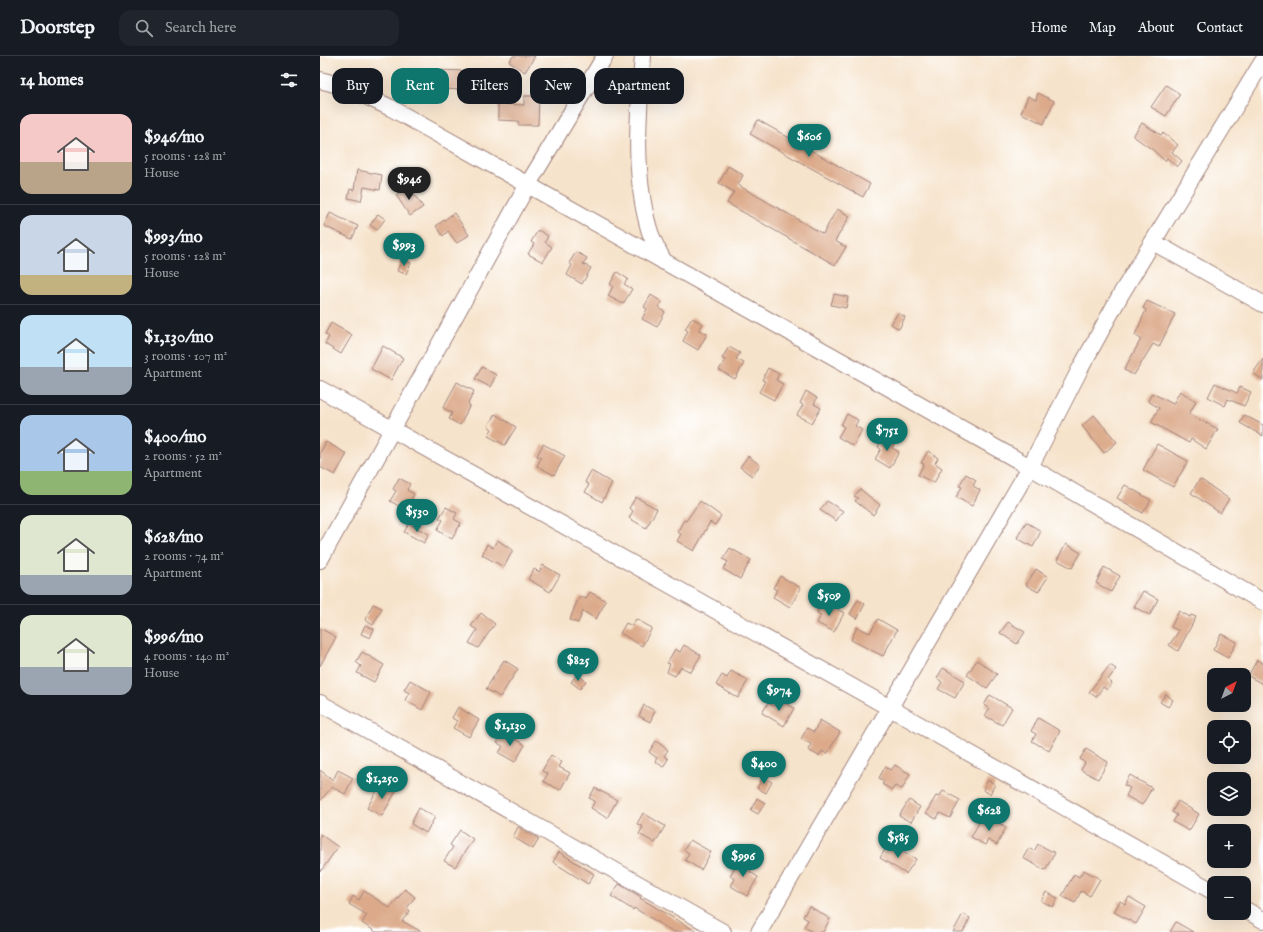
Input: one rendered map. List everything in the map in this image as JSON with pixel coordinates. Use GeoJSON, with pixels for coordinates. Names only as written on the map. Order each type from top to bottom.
{"type":"FeatureCollection","features":[{"type":"Feature","properties":{"kind":"street"},"geometry":{"type":"LineString","coordinates":[[320,560],[527,186],[604,56]]}},
{"type":"Feature","properties":{"kind":"street"},"geometry":{"type":"LineString","coordinates":[[643,56],[639,96],[639,178],[649,230],[664,262]]}},
{"type":"Feature","properties":{"kind":"street"},"geometry":{"type":"LineString","coordinates":[[759,932],[1030,467],[1097,337],[1263,61]]}},
{"type":"Feature","properties":{"kind":"street"},"geometry":{"type":"LineString","coordinates":[[320,80],[349,88],[391,108],[527,186],[1030,467],[1263,602]]}},
{"type":"Feature","properties":{"kind":"street"},"geometry":{"type":"LineString","coordinates":[[1153,242],[1263,304]]}},
{"type":"Feature","properties":{"kind":"street"},"geometry":{"type":"LineString","coordinates":[[320,389],[890,708],[1207,888]]}},
{"type":"Feature","properties":{"kind":"street"},"geometry":{"type":"LineString","coordinates":[[320,702],[723,932]]}},
{"type":"Feature","properties":{"kind":"street"},"geometry":{"type":"LineString","coordinates":[[1251,913],[1263,920]]}},
{"type":"Feature","properties":{"kind":"building"},"geometry":{"type":"Polygon","coordinates":[[[513,56],[535,56],[525,72],[522,70],[522,68],[519,68],[509,62],[513,56]]]}},
{"type":"Feature","properties":{"kind":"building"},"geometry":{"type":"Polygon","coordinates":[[[449,70],[457,71],[457,90],[449,89],[449,70]]]}},
{"type":"Feature","properties":{"kind":"building"},"geometry":{"type":"Polygon","coordinates":[[[1166,85],[1180,94],[1166,116],[1151,107],[1166,85]]]}},
{"type":"Feature","properties":{"kind":"building"},"geometry":{"type":"Polygon","coordinates":[[[1038,93],[1054,101],[1044,124],[1021,113],[1028,96],[1036,100],[1038,93]]]}},
{"type":"Feature","properties":{"kind":"building"},"geometry":{"type":"Polygon","coordinates":[[[524,96],[530,96],[530,104],[539,104],[538,125],[518,125],[519,121],[498,120],[498,104],[524,105],[524,96]]]}},
{"type":"Feature","properties":{"kind":"building"},"geometry":{"type":"Polygon","coordinates":[[[758,120],[870,184],[863,197],[750,134],[758,120]]]}},
{"type":"Feature","properties":{"kind":"building"},"geometry":{"type":"Polygon","coordinates":[[[1142,123],[1161,135],[1163,133],[1178,145],[1172,152],[1182,161],[1177,167],[1167,158],[1165,161],[1153,150],[1133,136],[1142,123]]]}},
{"type":"Feature","properties":{"kind":"building"},"geometry":{"type":"Polygon","coordinates":[[[728,166],[743,175],[738,185],[823,234],[837,209],[850,216],[835,241],[846,247],[835,265],[727,203],[734,192],[719,183],[728,166]]]}},
{"type":"Feature","properties":{"kind":"building"},"geometry":{"type":"Polygon","coordinates":[[[357,170],[382,175],[380,190],[364,187],[361,201],[348,198],[350,189],[354,190],[357,170]]]}},
{"type":"Feature","properties":{"kind":"building"},"geometry":{"type":"Polygon","coordinates":[[[408,186],[423,207],[410,216],[396,195],[408,186]]]}},
{"type":"Feature","properties":{"kind":"building"},"geometry":{"type":"Polygon","coordinates":[[[330,213],[358,226],[352,239],[324,226],[330,213]]]}},
{"type":"Feature","properties":{"kind":"building"},"geometry":{"type":"Polygon","coordinates":[[[454,213],[469,235],[457,243],[448,231],[443,236],[436,226],[454,213]]]}},
{"type":"Feature","properties":{"kind":"building"},"geometry":{"type":"Polygon","coordinates":[[[378,214],[385,219],[377,230],[370,225],[378,214]]]}},
{"type":"Feature","properties":{"kind":"building"},"geometry":{"type":"Polygon","coordinates":[[[538,230],[548,236],[545,242],[552,247],[543,262],[528,254],[534,244],[531,242],[538,230]]]}},
{"type":"Feature","properties":{"kind":"building"},"geometry":{"type":"Polygon","coordinates":[[[576,252],[587,258],[583,264],[591,268],[582,284],[567,275],[572,265],[569,263],[576,252]]]}},
{"type":"Feature","properties":{"kind":"building"},"geometry":{"type":"Polygon","coordinates":[[[402,260],[411,263],[406,274],[397,271],[402,260]]]}},
{"type":"Feature","properties":{"kind":"building"},"geometry":{"type":"Polygon","coordinates":[[[617,272],[628,279],[624,284],[632,289],[623,304],[608,296],[613,286],[610,284],[617,272]]]}},
{"type":"Feature","properties":{"kind":"building"},"geometry":{"type":"Polygon","coordinates":[[[834,294],[848,297],[846,308],[831,305],[834,294]]]}},
{"type":"Feature","properties":{"kind":"building"},"geometry":{"type":"Polygon","coordinates":[[[651,295],[662,302],[658,307],[665,312],[657,327],[642,319],[647,309],[644,307],[651,295]]]}},
{"type":"Feature","properties":{"kind":"building"},"geometry":{"type":"Polygon","coordinates":[[[1147,301],[1175,314],[1159,347],[1153,344],[1134,375],[1124,370],[1141,339],[1135,335],[1146,310],[1143,308],[1147,301]]]}},
{"type":"Feature","properties":{"kind":"building"},"geometry":{"type":"Polygon","coordinates":[[[898,313],[905,317],[899,329],[891,324],[898,313]]]}},
{"type":"Feature","properties":{"kind":"building"},"geometry":{"type":"Polygon","coordinates":[[[692,318],[703,324],[699,330],[707,334],[698,350],[683,341],[688,331],[685,329],[692,318]]]}},
{"type":"Feature","properties":{"kind":"building"},"geometry":{"type":"Polygon","coordinates":[[[331,323],[352,335],[341,354],[325,344],[329,337],[325,334],[331,323]]]}},
{"type":"Feature","properties":{"kind":"building"},"geometry":{"type":"Polygon","coordinates":[[[383,346],[403,358],[391,380],[371,369],[383,346]]]}},
{"type":"Feature","properties":{"kind":"building"},"geometry":{"type":"Polygon","coordinates":[[[729,347],[740,353],[736,359],[744,363],[735,379],[719,370],[725,360],[722,358],[729,347]]]}},
{"type":"Feature","properties":{"kind":"building"},"geometry":{"type":"Polygon","coordinates":[[[1263,359],[1263,380],[1253,373],[1263,359]]]}},
{"type":"Feature","properties":{"kind":"building"},"geometry":{"type":"Polygon","coordinates":[[[482,367],[496,375],[490,387],[475,379],[482,367]]]}},
{"type":"Feature","properties":{"kind":"building"},"geometry":{"type":"Polygon","coordinates":[[[768,368],[779,374],[776,380],[783,384],[774,400],[759,392],[765,381],[762,380],[768,368]]]}},
{"type":"Feature","properties":{"kind":"building"},"geometry":{"type":"Polygon","coordinates":[[[457,382],[474,391],[468,404],[470,405],[460,425],[449,419],[452,413],[443,408],[457,382]]]}},
{"type":"Feature","properties":{"kind":"building"},"geometry":{"type":"Polygon","coordinates":[[[1215,383],[1237,393],[1240,387],[1251,392],[1244,406],[1228,399],[1225,406],[1208,397],[1215,383]]]}},
{"type":"Feature","properties":{"kind":"building"},"geometry":{"type":"Polygon","coordinates":[[[806,391],[817,398],[814,404],[821,408],[812,423],[797,415],[803,405],[800,403],[806,391]]]}},
{"type":"Feature","properties":{"kind":"building"},"geometry":{"type":"Polygon","coordinates":[[[1180,391],[1196,401],[1189,414],[1218,429],[1206,449],[1191,439],[1189,443],[1151,422],[1159,408],[1148,401],[1152,393],[1173,404],[1180,391]]]}},
{"type":"Feature","properties":{"kind":"building"},"geometry":{"type":"Polygon","coordinates":[[[495,414],[516,427],[505,445],[488,436],[492,429],[488,426],[495,414]]]}},
{"type":"Feature","properties":{"kind":"building"},"geometry":{"type":"Polygon","coordinates":[[[847,414],[858,420],[855,426],[862,430],[853,446],[838,437],[844,427],[841,425],[847,414]]]}},
{"type":"Feature","properties":{"kind":"building"},"geometry":{"type":"Polygon","coordinates":[[[1094,415],[1117,442],[1104,453],[1082,426],[1094,415]]]}},
{"type":"Feature","properties":{"kind":"building"},"geometry":{"type":"Polygon","coordinates":[[[1244,415],[1263,425],[1263,436],[1240,423],[1244,415]]]}},
{"type":"Feature","properties":{"kind":"building"},"geometry":{"type":"Polygon","coordinates":[[[884,436],[895,442],[892,448],[899,452],[890,468],[875,459],[881,449],[878,447],[884,436]]]}},
{"type":"Feature","properties":{"kind":"building"},"geometry":{"type":"Polygon","coordinates":[[[326,442],[347,454],[335,475],[320,467],[320,453],[326,442]]]}},
{"type":"Feature","properties":{"kind":"building"},"geometry":{"type":"Polygon","coordinates":[[[543,444],[565,456],[554,475],[537,466],[541,458],[537,456],[543,444]]]}},
{"type":"Feature","properties":{"kind":"building"},"geometry":{"type":"Polygon","coordinates":[[[1157,444],[1188,461],[1173,487],[1143,470],[1157,444]]]}},
{"type":"Feature","properties":{"kind":"building"},"geometry":{"type":"Polygon","coordinates":[[[928,451],[938,458],[935,463],[942,468],[934,483],[918,475],[924,464],[921,463],[928,451]]]}},
{"type":"Feature","properties":{"kind":"building"},"geometry":{"type":"Polygon","coordinates":[[[748,456],[760,465],[752,476],[740,467],[748,456]]]}},
{"type":"Feature","properties":{"kind":"building"},"geometry":{"type":"Polygon","coordinates":[[[591,471],[612,483],[602,502],[585,492],[589,485],[585,482],[591,471]]]}},
{"type":"Feature","properties":{"kind":"building"},"geometry":{"type":"Polygon","coordinates":[[[966,474],[976,480],[973,486],[980,490],[972,506],[956,497],[962,487],[959,486],[966,474]]]}},
{"type":"Feature","properties":{"kind":"building"},"geometry":{"type":"Polygon","coordinates":[[[399,478],[410,484],[407,490],[414,494],[406,510],[390,501],[396,491],[393,489],[399,478]]]}},
{"type":"Feature","properties":{"kind":"building"},"geometry":{"type":"Polygon","coordinates":[[[1200,479],[1229,499],[1220,513],[1191,493],[1200,479]]]}},
{"type":"Feature","properties":{"kind":"building"},"geometry":{"type":"Polygon","coordinates":[[[1125,485],[1151,500],[1143,513],[1117,498],[1125,485]]]}},
{"type":"Feature","properties":{"kind":"building"},"geometry":{"type":"Polygon","coordinates":[[[860,489],[880,505],[873,515],[855,501],[858,498],[854,496],[860,489]]]}},
{"type":"Feature","properties":{"kind":"building"},"geometry":{"type":"Polygon","coordinates":[[[636,497],[657,509],[646,528],[629,518],[633,511],[629,508],[636,497]]]}},
{"type":"Feature","properties":{"kind":"building"},"geometry":{"type":"Polygon","coordinates":[[[700,501],[721,516],[715,525],[710,522],[694,551],[677,541],[681,534],[677,532],[684,520],[686,521],[700,501]]]}},
{"type":"Feature","properties":{"kind":"building"},"geometry":{"type":"Polygon","coordinates":[[[827,501],[843,511],[836,521],[820,510],[827,501]]]}},
{"type":"Feature","properties":{"kind":"building"},"geometry":{"type":"Polygon","coordinates":[[[446,507],[457,513],[454,519],[461,523],[452,539],[437,530],[443,520],[439,518],[446,507]]]}},
{"type":"Feature","properties":{"kind":"building"},"geometry":{"type":"Polygon","coordinates":[[[1026,522],[1041,531],[1033,547],[1017,538],[1026,522]]]}},
{"type":"Feature","properties":{"kind":"building"},"geometry":{"type":"Polygon","coordinates":[[[409,524],[429,534],[424,543],[404,532],[409,524]]]}},
{"type":"Feature","properties":{"kind":"building"},"geometry":{"type":"Polygon","coordinates":[[[497,540],[513,550],[504,567],[482,555],[487,544],[493,548],[497,540]]]}},
{"type":"Feature","properties":{"kind":"building"},"geometry":{"type":"Polygon","coordinates":[[[1066,544],[1081,553],[1072,568],[1057,560],[1066,544]]]}},
{"type":"Feature","properties":{"kind":"building"},"geometry":{"type":"Polygon","coordinates":[[[730,548],[751,560],[740,579],[723,569],[728,562],[723,559],[730,548]]]}},
{"type":"Feature","properties":{"kind":"building"},"geometry":{"type":"Polygon","coordinates":[[[543,565],[560,575],[550,592],[528,579],[534,569],[539,572],[543,565]]]}},
{"type":"Feature","properties":{"kind":"building"},"geometry":{"type":"Polygon","coordinates":[[[1104,567],[1120,576],[1111,592],[1096,583],[1104,567]]]}},
{"type":"Feature","properties":{"kind":"building"},"geometry":{"type":"Polygon","coordinates":[[[1036,569],[1048,577],[1038,592],[1026,585],[1036,569]]]}},
{"type":"Feature","properties":{"kind":"building"},"geometry":{"type":"Polygon","coordinates":[[[780,576],[801,588],[790,607],[773,597],[777,590],[773,588],[780,576]]]}},
{"type":"Feature","properties":{"kind":"building"},"geometry":{"type":"Polygon","coordinates":[[[1143,591],[1158,599],[1150,615],[1134,607],[1143,591]]]}},
{"type":"Feature","properties":{"kind":"building"},"geometry":{"type":"Polygon","coordinates":[[[590,592],[606,601],[596,619],[583,611],[578,623],[570,620],[580,596],[586,599],[590,592]]]}},
{"type":"Feature","properties":{"kind":"building"},"geometry":{"type":"Polygon","coordinates":[[[858,600],[865,604],[857,619],[850,614],[858,600]]]}},
{"type":"Feature","properties":{"kind":"building"},"geometry":{"type":"Polygon","coordinates":[[[823,601],[844,613],[834,632],[817,623],[821,615],[817,613],[823,601]]]}},
{"type":"Feature","properties":{"kind":"building"},"geometry":{"type":"Polygon","coordinates":[[[373,604],[382,608],[373,625],[365,620],[373,604]]]}},
{"type":"Feature","properties":{"kind":"building"},"geometry":{"type":"Polygon","coordinates":[[[1179,611],[1190,617],[1191,615],[1196,617],[1178,651],[1169,645],[1179,631],[1171,627],[1179,611]]]}},
{"type":"Feature","properties":{"kind":"building"},"geometry":{"type":"Polygon","coordinates":[[[481,613],[495,624],[478,648],[469,643],[477,630],[471,626],[481,613]]]}},
{"type":"Feature","properties":{"kind":"building"},"geometry":{"type":"Polygon","coordinates":[[[636,619],[652,628],[642,646],[620,633],[626,623],[632,626],[636,619]]]}},
{"type":"Feature","properties":{"kind":"building"},"geometry":{"type":"Polygon","coordinates":[[[878,619],[897,630],[883,656],[851,640],[857,627],[870,633],[878,619]]]}},
{"type":"Feature","properties":{"kind":"building"},"geometry":{"type":"Polygon","coordinates":[[[1008,622],[1025,632],[1017,644],[1000,633],[1008,622]]]}},
{"type":"Feature","properties":{"kind":"building"},"geometry":{"type":"Polygon","coordinates":[[[365,625],[374,629],[370,638],[361,634],[365,625]]]}},
{"type":"Feature","properties":{"kind":"building"},"geometry":{"type":"Polygon","coordinates":[[[320,628],[336,637],[320,666],[320,628]]]}},
{"type":"Feature","properties":{"kind":"building"},"geometry":{"type":"Polygon","coordinates":[[[1221,634],[1237,642],[1228,658],[1213,650],[1221,634]]]}},
{"type":"Feature","properties":{"kind":"building"},"geometry":{"type":"Polygon","coordinates":[[[684,645],[701,655],[691,672],[681,667],[675,676],[667,672],[670,664],[667,663],[675,649],[680,652],[684,645]]]}},
{"type":"Feature","properties":{"kind":"building"},"geometry":{"type":"Polygon","coordinates":[[[362,652],[384,665],[374,682],[357,673],[361,666],[356,662],[362,652]]]}},
{"type":"Feature","properties":{"kind":"building"},"geometry":{"type":"Polygon","coordinates":[[[504,660],[518,669],[500,697],[486,689],[504,660]]]}},
{"type":"Feature","properties":{"kind":"building"},"geometry":{"type":"Polygon","coordinates":[[[977,660],[997,674],[987,688],[967,675],[977,660]]]}},
{"type":"Feature","properties":{"kind":"building"},"geometry":{"type":"Polygon","coordinates":[[[1257,660],[1263,663],[1263,684],[1251,678],[1251,671],[1257,660]]]}},
{"type":"Feature","properties":{"kind":"building"},"geometry":{"type":"Polygon","coordinates":[[[1110,665],[1116,669],[1108,680],[1112,683],[1107,690],[1103,687],[1096,697],[1089,692],[1110,665]]]}},
{"type":"Feature","properties":{"kind":"building"},"geometry":{"type":"Polygon","coordinates":[[[943,668],[965,681],[955,698],[938,689],[942,682],[937,678],[943,668]]]}},
{"type":"Feature","properties":{"kind":"building"},"geometry":{"type":"Polygon","coordinates":[[[731,671],[748,680],[738,698],[716,685],[722,675],[727,678],[731,671]]]}},
{"type":"Feature","properties":{"kind":"building"},"geometry":{"type":"Polygon","coordinates":[[[577,674],[586,681],[580,689],[571,682],[577,674]]]}},
{"type":"Feature","properties":{"kind":"building"},"geometry":{"type":"Polygon","coordinates":[[[410,680],[431,692],[422,710],[405,700],[409,693],[404,690],[410,680]]]}},
{"type":"Feature","properties":{"kind":"building"},"geometry":{"type":"Polygon","coordinates":[[[1166,694],[1173,700],[1168,707],[1160,702],[1166,694]]]}},
{"type":"Feature","properties":{"kind":"building"},"geometry":{"type":"Polygon","coordinates":[[[990,695],[1012,708],[1002,725],[985,716],[989,709],[984,705],[990,695]]]}},
{"type":"Feature","properties":{"kind":"building"},"geometry":{"type":"Polygon","coordinates":[[[778,699],[794,708],[784,726],[762,713],[768,703],[774,706],[778,699]]]}},
{"type":"Feature","properties":{"kind":"building"},"geometry":{"type":"Polygon","coordinates":[[[644,705],[655,711],[650,722],[639,716],[644,705]]]}},
{"type":"Feature","properties":{"kind":"building"},"geometry":{"type":"Polygon","coordinates":[[[458,707],[479,720],[469,737],[453,728],[457,721],[452,718],[458,707]]]}},
{"type":"Feature","properties":{"kind":"building"},"geometry":{"type":"Polygon","coordinates":[[[1038,718],[1060,731],[1049,751],[1032,741],[1036,734],[1031,731],[1038,718]]]}},
{"type":"Feature","properties":{"kind":"building"},"geometry":{"type":"Polygon","coordinates":[[[820,720],[840,732],[827,754],[822,751],[819,756],[808,750],[811,744],[801,739],[807,728],[814,732],[820,720]]]}},
{"type":"Feature","properties":{"kind":"building"},"geometry":{"type":"Polygon","coordinates":[[[503,732],[525,745],[515,762],[499,753],[503,746],[497,743],[503,732]]]}},
{"type":"Feature","properties":{"kind":"building"},"geometry":{"type":"Polygon","coordinates":[[[656,741],[668,750],[664,756],[668,759],[663,767],[655,761],[657,758],[649,752],[656,741]]]}},
{"type":"Feature","properties":{"kind":"building"},"geometry":{"type":"Polygon","coordinates":[[[1086,749],[1108,762],[1098,779],[1081,770],[1085,763],[1080,759],[1086,749]]]}},
{"type":"Feature","properties":{"kind":"building"},"geometry":{"type":"Polygon","coordinates":[[[551,755],[562,762],[559,767],[570,773],[560,790],[543,781],[548,774],[542,771],[551,755]]]}},
{"type":"Feature","properties":{"kind":"building"},"geometry":{"type":"Polygon","coordinates":[[[895,765],[910,774],[902,789],[895,786],[892,790],[882,784],[884,781],[879,778],[885,767],[891,770],[895,765]]]}},
{"type":"Feature","properties":{"kind":"building"},"geometry":{"type":"Polygon","coordinates":[[[320,770],[333,780],[338,770],[353,778],[345,794],[332,787],[320,801],[320,770]]]}},
{"type":"Feature","properties":{"kind":"building"},"geometry":{"type":"Polygon","coordinates":[[[1130,775],[1152,788],[1142,805],[1126,796],[1130,788],[1124,785],[1130,775]]]}},
{"type":"Feature","properties":{"kind":"building"},"geometry":{"type":"Polygon","coordinates":[[[763,777],[772,782],[766,793],[757,788],[763,777]]]}},
{"type":"Feature","properties":{"kind":"building"},"geometry":{"type":"Polygon","coordinates":[[[988,780],[995,784],[990,794],[983,790],[988,780]]]}},
{"type":"Feature","properties":{"kind":"building"},"geometry":{"type":"Polygon","coordinates":[[[381,783],[396,791],[382,816],[367,808],[381,783]]]}},
{"type":"Feature","properties":{"kind":"building"},"geometry":{"type":"Polygon","coordinates":[[[595,788],[617,800],[607,818],[591,808],[595,801],[589,798],[595,788]]]}},
{"type":"Feature","properties":{"kind":"building"},"geometry":{"type":"Polygon","coordinates":[[[943,791],[960,800],[950,818],[940,813],[936,819],[926,813],[936,796],[939,797],[943,791]]]}},
{"type":"Feature","properties":{"kind":"building"},"geometry":{"type":"Polygon","coordinates":[[[757,798],[765,803],[758,814],[751,810],[757,798]]]}},
{"type":"Feature","properties":{"kind":"building"},"geometry":{"type":"Polygon","coordinates":[[[909,800],[920,807],[911,822],[899,816],[909,800]]]}},
{"type":"Feature","properties":{"kind":"building"},"geometry":{"type":"Polygon","coordinates":[[[1178,801],[1199,814],[1189,831],[1173,822],[1177,815],[1172,812],[1178,801]]]}},
{"type":"Feature","properties":{"kind":"building"},"geometry":{"type":"Polygon","coordinates":[[[419,808],[435,817],[426,833],[411,824],[419,808]]]}},
{"type":"Feature","properties":{"kind":"building"},"geometry":{"type":"Polygon","coordinates":[[[643,813],[665,826],[655,843],[639,834],[643,827],[637,824],[643,813]]]}},
{"type":"Feature","properties":{"kind":"building"},"geometry":{"type":"Polygon","coordinates":[[[990,818],[1006,827],[997,845],[988,840],[985,845],[971,837],[980,821],[986,825],[990,818]]]}},
{"type":"Feature","properties":{"kind":"building"},"geometry":{"type":"Polygon","coordinates":[[[518,827],[539,839],[533,849],[513,837],[518,827]]]}},
{"type":"Feature","properties":{"kind":"building"},"geometry":{"type":"Polygon","coordinates":[[[460,830],[473,839],[455,867],[444,861],[453,847],[450,845],[460,830]]]}},
{"type":"Feature","properties":{"kind":"building"},"geometry":{"type":"Polygon","coordinates":[[[320,834],[338,847],[320,872],[320,834]]]}},
{"type":"Feature","properties":{"kind":"building"},"geometry":{"type":"Polygon","coordinates":[[[690,840],[711,852],[701,870],[685,860],[689,853],[684,850],[690,840]]]}},
{"type":"Feature","properties":{"kind":"building"},"geometry":{"type":"Polygon","coordinates":[[[1038,844],[1055,853],[1045,870],[1023,858],[1029,848],[1034,851],[1038,844]]]}},
{"type":"Feature","properties":{"kind":"building"},"geometry":{"type":"Polygon","coordinates":[[[888,845],[902,853],[903,851],[916,859],[906,874],[880,858],[888,845]]]}},
{"type":"Feature","properties":{"kind":"building"},"geometry":{"type":"Polygon","coordinates":[[[559,852],[594,874],[588,884],[553,862],[559,852]]]}},
{"type":"Feature","properties":{"kind":"building"},"geometry":{"type":"Polygon","coordinates":[[[738,861],[752,868],[750,872],[758,877],[747,896],[731,886],[735,879],[730,876],[738,861]]]}},
{"type":"Feature","properties":{"kind":"building"},"geometry":{"type":"Polygon","coordinates":[[[1084,870],[1100,879],[1090,896],[1081,891],[1075,903],[1062,896],[1074,874],[1079,877],[1084,870]]]}},
{"type":"Feature","properties":{"kind":"building"},"geometry":{"type":"Polygon","coordinates":[[[619,884],[697,932],[674,932],[634,908],[633,910],[611,896],[619,884]]]}},
{"type":"Feature","properties":{"kind":"building"},"geometry":{"type":"Polygon","coordinates":[[[405,889],[415,897],[407,908],[410,911],[402,921],[422,932],[376,932],[362,923],[367,915],[349,904],[353,896],[359,900],[364,891],[390,908],[405,889]]]}},
{"type":"Feature","properties":{"kind":"building"},"geometry":{"type":"Polygon","coordinates":[[[1046,892],[1058,898],[1053,907],[1041,901],[1046,892]]]}},
{"type":"Feature","properties":{"kind":"building"},"geometry":{"type":"Polygon","coordinates":[[[1129,897],[1146,907],[1136,924],[1114,912],[1120,901],[1125,904],[1129,897]]]}},
{"type":"Feature","properties":{"kind":"building"},"geometry":{"type":"Polygon","coordinates":[[[809,906],[830,919],[823,932],[813,932],[804,927],[808,920],[803,917],[809,906]]]}},
{"type":"Feature","properties":{"kind":"building"},"geometry":{"type":"Polygon","coordinates":[[[963,914],[970,918],[963,932],[953,932],[963,914]]]}},
{"type":"Feature","properties":{"kind":"building"},"geometry":{"type":"Polygon","coordinates":[[[1176,922],[1193,932],[1170,932],[1176,922]]]}}]}
